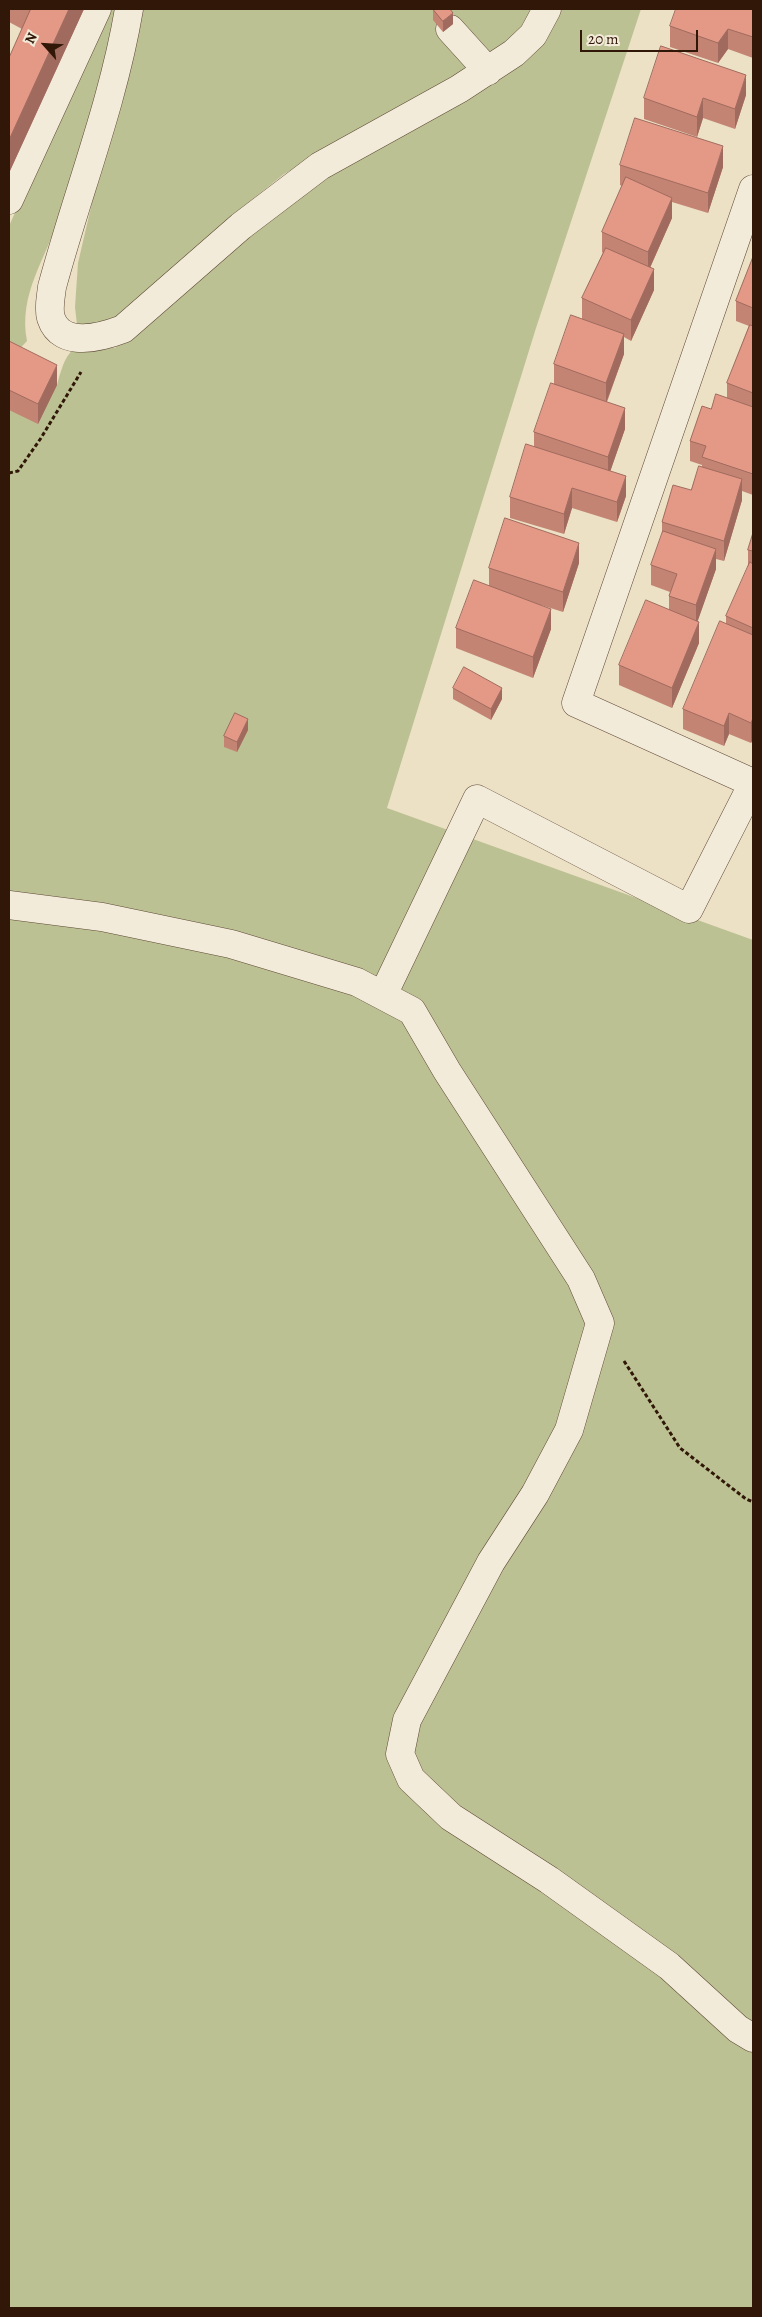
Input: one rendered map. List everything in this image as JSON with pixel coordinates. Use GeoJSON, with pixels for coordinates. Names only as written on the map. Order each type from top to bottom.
{"type":"FeatureCollection","features":[{"type":"Feature","properties":{"kind":"street"},"geometry":{"type":"LineString","coordinates":[[9,200],[97,9]]}},
{"type":"Feature","properties":{"kind":"street"},"geometry":{"type":"LineString","coordinates":[[129,9],[123,45],[109,100],[59,261],[49,307],[51,319],[57,329],[70,336],[82,339],[101,337],[123,329],[241,226],[320,166],[488,71],[514,53],[533,35],[547,9]]}},
{"type":"Feature","properties":{"kind":"street"},"geometry":{"type":"LineString","coordinates":[[450,29],[488,71]]}},
{"type":"Feature","properties":{"kind":"street"},"geometry":{"type":"LineString","coordinates":[[383,995],[477,799],[689,909],[753,783],[576,703],[753,188]]}},
{"type":"Feature","properties":{"kind":"street"},"geometry":{"type":"LineString","coordinates":[[9,905],[102,917],[232,944],[356,982],[412,1011],[447,1072],[582,1279],[600,1324],[569,1430],[535,1494],[491,1562],[407,1720],[400,1754],[411,1779],[451,1816],[549,1880],[669,1966],[738,2029],[753,2038]]}},
{"type":"Feature","properties":{"kind":"path"},"geometry":{"type":"LineString","coordinates":[[9,473],[18,471],[42,438],[101,337]]}},
{"type":"Feature","properties":{"kind":"path"},"geometry":{"type":"LineString","coordinates":[[600,1324],[680,1448],[746,1499],[753,1502]]}},
{"type":"Feature","properties":{"kind":"green space"},"geometry":{"type":"Polygon","coordinates":[[[107,9],[119,9],[119,19],[59,217],[30,292],[25,324],[27,341],[9,360],[9,226],[107,9]]]}},
{"type":"Feature","properties":{"kind":"green space"},"geometry":{"type":"Polygon","coordinates":[[[137,9],[535,9],[526,25],[484,60],[284,174],[229,218],[174,273],[103,328],[77,325],[75,307],[78,263],[137,9]]]}},
{"type":"Feature","properties":{"kind":"green space"},"geometry":{"type":"Polygon","coordinates":[[[557,9],[641,9],[536,328],[387,808],[753,940],[753,2308],[9,2308],[9,361],[57,385],[65,360],[75,349],[81,347],[115,348],[278,210],[557,9]]]}},
{"type":"Feature","properties":{"kind":"building"},"geometry":{"type":"Polygon","coordinates":[[[31,9],[69,9],[9,140],[9,58],[31,9]]]}},
{"type":"Feature","properties":{"kind":"building"},"geometry":{"type":"Polygon","coordinates":[[[433,9],[450,9],[453,13],[443,21],[433,9]]]}},
{"type":"Feature","properties":{"kind":"building"},"geometry":{"type":"Polygon","coordinates":[[[676,9],[753,9],[753,37],[728,29],[718,43],[670,26],[676,9]]]}},
{"type":"Feature","properties":{"kind":"building"},"geometry":{"type":"Polygon","coordinates":[[[661,46],[746,75],[735,109],[703,98],[697,117],[644,98],[661,46]]]}},
{"type":"Feature","properties":{"kind":"building"},"geometry":{"type":"Polygon","coordinates":[[[635,118],[723,146],[708,193],[620,165],[635,118]]]}},
{"type":"Feature","properties":{"kind":"building"},"geometry":{"type":"Polygon","coordinates":[[[626,177],[672,198],[648,252],[602,232],[626,177]]]}},
{"type":"Feature","properties":{"kind":"building"},"geometry":{"type":"Polygon","coordinates":[[[606,248],[654,269],[631,320],[582,298],[606,248]]]}},
{"type":"Feature","properties":{"kind":"building"},"geometry":{"type":"Polygon","coordinates":[[[753,257],[753,308],[736,301],[753,257]]]}},
{"type":"Feature","properties":{"kind":"building"},"geometry":{"type":"Polygon","coordinates":[[[571,315],[624,334],[606,383],[554,364],[571,315]]]}},
{"type":"Feature","properties":{"kind":"building"},"geometry":{"type":"Polygon","coordinates":[[[750,325],[753,326],[753,393],[727,383],[750,325]]]}},
{"type":"Feature","properties":{"kind":"building"},"geometry":{"type":"Polygon","coordinates":[[[9,341],[57,365],[38,404],[9,390],[9,341]]]}},
{"type":"Feature","properties":{"kind":"building"},"geometry":{"type":"Polygon","coordinates":[[[551,383],[625,408],[608,457],[534,432],[551,383]]]}},
{"type":"Feature","properties":{"kind":"building"},"geometry":{"type":"Polygon","coordinates":[[[716,394],[753,407],[753,474],[702,457],[706,446],[690,441],[702,406],[711,409],[716,394]]]}},
{"type":"Feature","properties":{"kind":"building"},"geometry":{"type":"Polygon","coordinates":[[[526,444],[626,476],[617,502],[572,488],[564,514],[510,497],[526,444]]]}},
{"type":"Feature","properties":{"kind":"building"},"geometry":{"type":"Polygon","coordinates":[[[699,466],[742,479],[724,541],[662,522],[673,485],[691,490],[699,466]]]}},
{"type":"Feature","properties":{"kind":"building"},"geometry":{"type":"Polygon","coordinates":[[[505,518],[579,543],[563,592],[489,568],[505,518]]]}},
{"type":"Feature","properties":{"kind":"building"},"geometry":{"type":"Polygon","coordinates":[[[663,531],[716,549],[696,605],[669,596],[677,574],[651,565],[663,531]]]}},
{"type":"Feature","properties":{"kind":"building"},"geometry":{"type":"Polygon","coordinates":[[[753,533],[753,551],[748,550],[753,533]]]}},
{"type":"Feature","properties":{"kind":"building"},"geometry":{"type":"Polygon","coordinates":[[[750,562],[753,564],[753,628],[726,616],[750,562]]]}},
{"type":"Feature","properties":{"kind":"building"},"geometry":{"type":"Polygon","coordinates":[[[474,580],[551,609],[533,657],[456,628],[474,580]]]}},
{"type":"Feature","properties":{"kind":"building"},"geometry":{"type":"Polygon","coordinates":[[[646,600],[699,622],[672,688],[619,665],[646,600]]]}},
{"type":"Feature","properties":{"kind":"building"},"geometry":{"type":"Polygon","coordinates":[[[720,621],[753,635],[753,718],[751,723],[729,713],[724,726],[683,709],[720,621]]]}},
{"type":"Feature","properties":{"kind":"building"},"geometry":{"type":"Polygon","coordinates":[[[464,667],[502,688],[491,709],[453,688],[464,667]]]}},
{"type":"Feature","properties":{"kind":"building"},"geometry":{"type":"Polygon","coordinates":[[[235,713],[248,719],[237,742],[224,736],[235,713]]]}}]}
